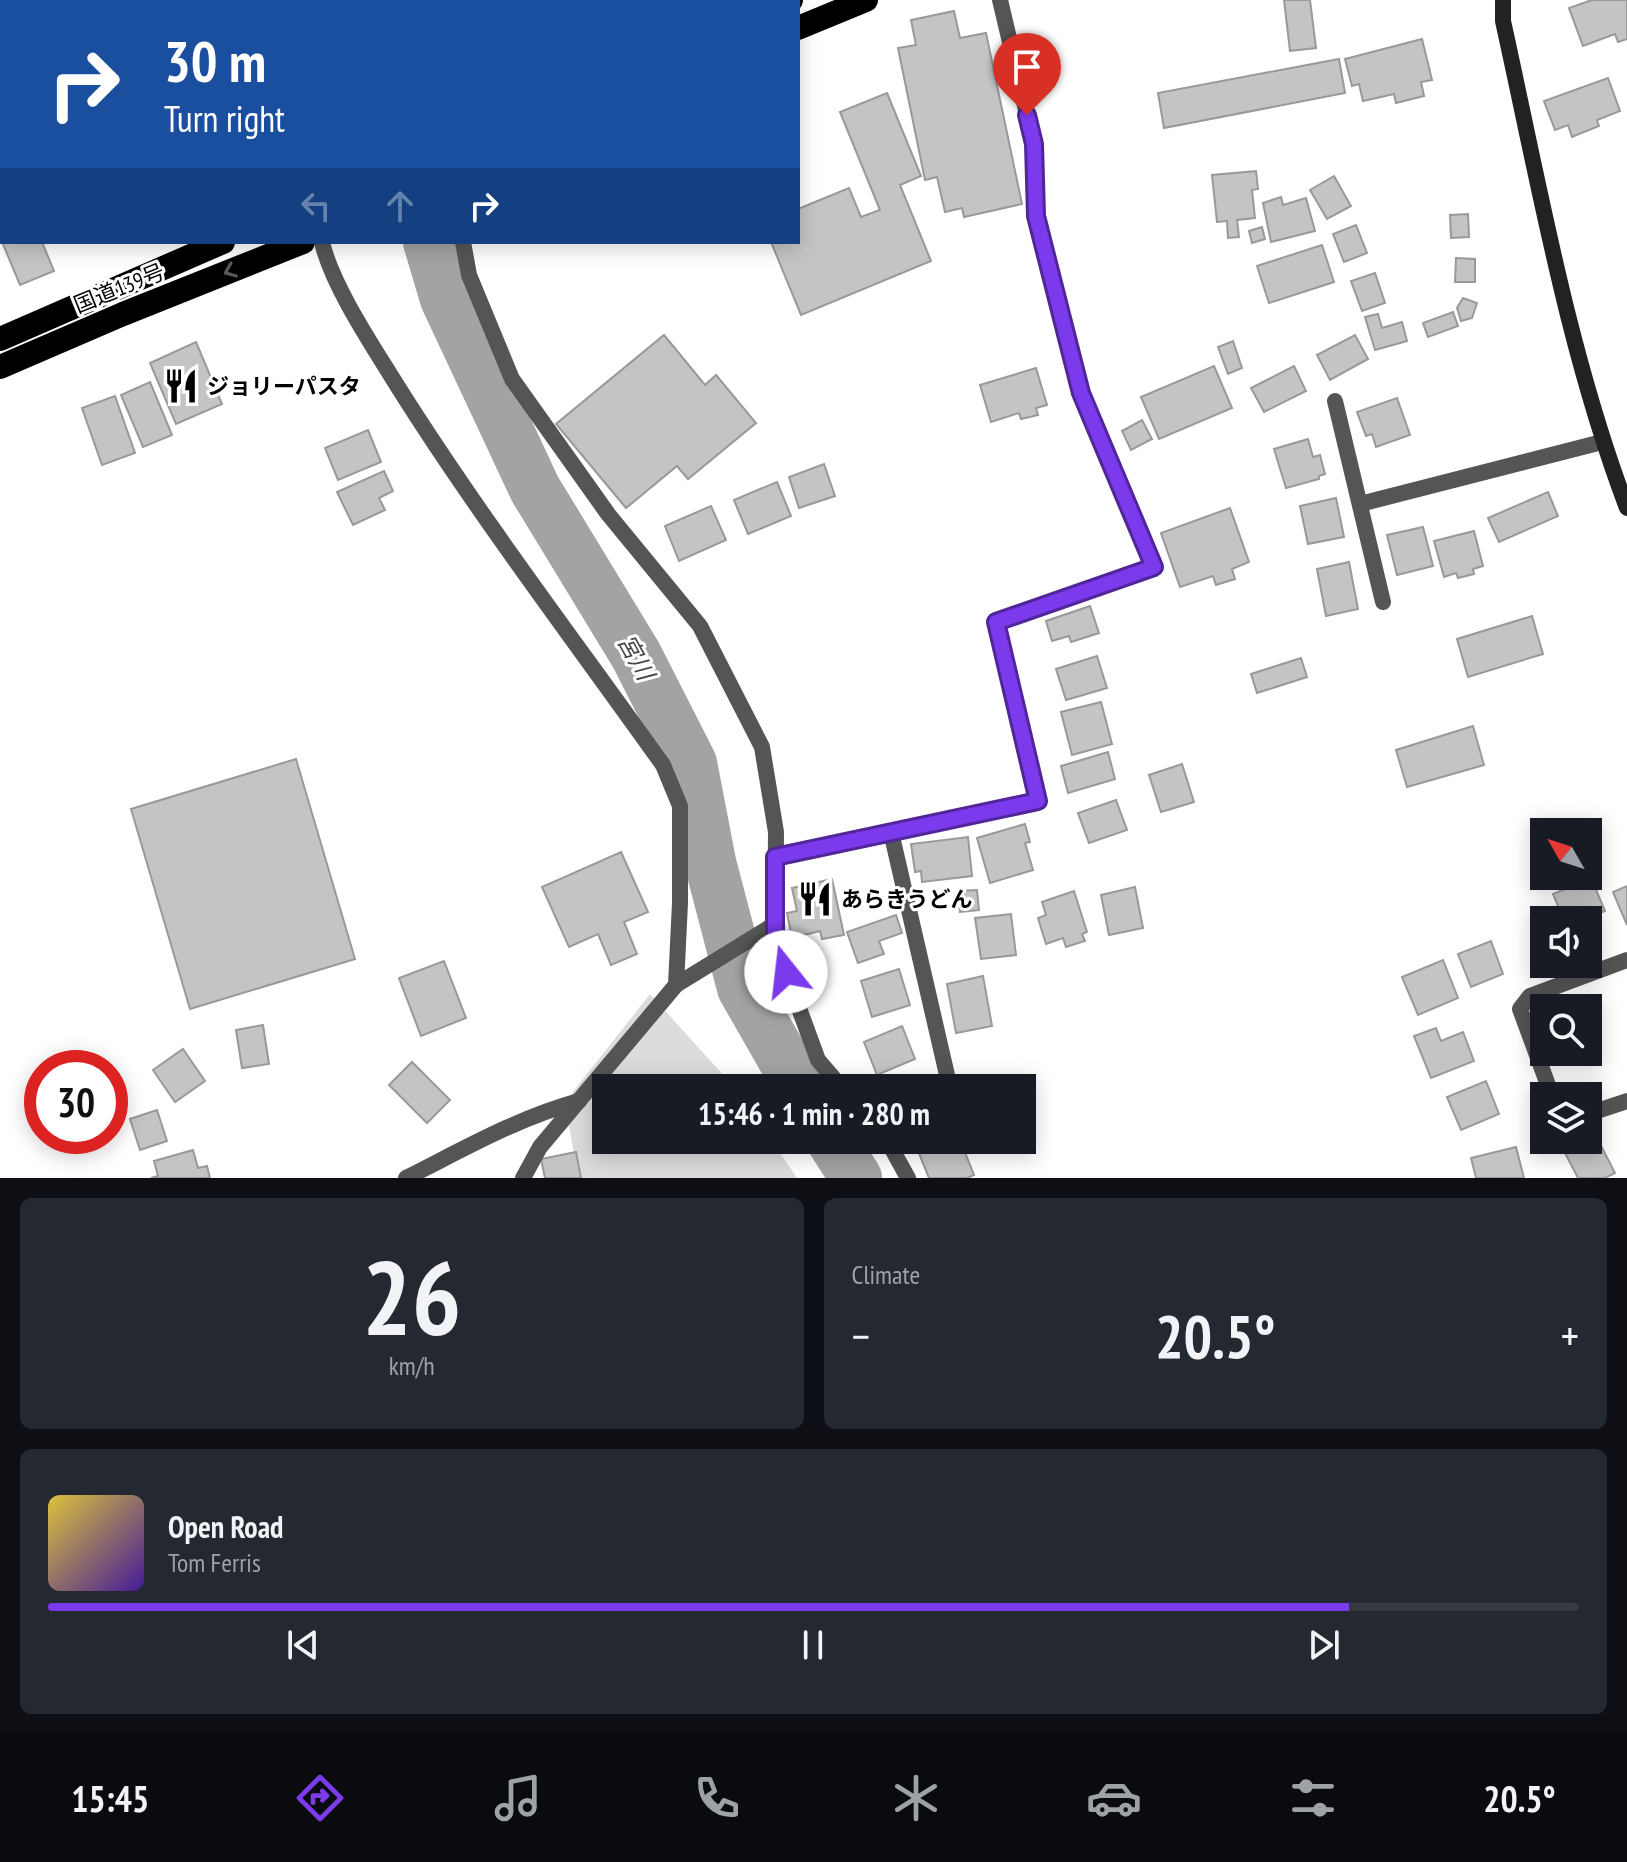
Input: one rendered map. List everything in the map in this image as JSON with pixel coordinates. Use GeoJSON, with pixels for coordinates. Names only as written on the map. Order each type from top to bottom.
{"type":"FeatureCollection","features":[{"type":"Feature","properties":{"kind":"highway"},"geometry":{"type":"LineString","coordinates":[[800,27],[866,0]]}},
{"type":"Feature","properties":{"kind":"highway","name":"国道139号"},"geometry":{"type":"LineString","coordinates":[[0,339],[218,244]]}},
{"type":"Feature","properties":{"kind":"highway","name":"国道139号"},"geometry":{"type":"LineString","coordinates":[[0,367],[298,244]]}},
{"type":"Feature","properties":{"kind":"street"},"geometry":{"type":"LineString","coordinates":[[775,857],[1038,801],[996,622],[1154,567],[1081,393],[1036,216],[1034,144],[1000,0]]}},
{"type":"Feature","properties":{"kind":"street"},"geometry":{"type":"LineString","coordinates":[[1503,0],[1503,21],[1559,278],[1602,442],[1627,508]]}},
{"type":"Feature","properties":{"kind":"street"},"geometry":{"type":"LineString","coordinates":[[322,244],[326,258],[368,339],[445,460],[663,765],[680,806],[684,981]]}},
{"type":"Feature","properties":{"kind":"street"},"geometry":{"type":"LineString","coordinates":[[463,244],[469,275],[512,379],[608,514],[700,626],[762,747],[776,832],[775,943],[818,1060],[830,1074]]}},
{"type":"Feature","properties":{"kind":"street"},"geometry":{"type":"LineString","coordinates":[[1335,401],[1383,602]]}},
{"type":"Feature","properties":{"kind":"street"},"geometry":{"type":"LineString","coordinates":[[1360,504],[1602,442]]}},
{"type":"Feature","properties":{"kind":"street"},"geometry":{"type":"LineString","coordinates":[[891,832],[947,1074]]}},
{"type":"Feature","properties":{"kind":"street"},"geometry":{"type":"LineString","coordinates":[[523,1178],[540,1147],[684,981],[775,924]]}},
{"type":"Feature","properties":{"kind":"street"},"geometry":{"type":"LineString","coordinates":[[1547,1082],[1520,1009],[1530,996],[1627,960]]}},
{"type":"Feature","properties":{"kind":"street"},"geometry":{"type":"LineString","coordinates":[[406,1178],[493,1132],[579,1101]]}},
{"type":"Feature","properties":{"kind":"street"},"geometry":{"type":"LineString","coordinates":[[1602,1109],[1627,1101]]}},
{"type":"Feature","properties":{"kind":"street"},"geometry":{"type":"LineString","coordinates":[[895,1154],[908,1178]]}},
{"type":"Feature","properties":{"kind":"shaded area"},"geometry":{"type":"Polygon","coordinates":[[[650,994],[722,1074],[592,1074],[592,1154],[781,1154],[797,1178],[578,1178],[565,1102],[650,994]]]}},
{"type":"Feature","properties":{"kind":"building"},"geometry":{"type":"Polygon","coordinates":[[[1284,0],[1310,0],[1316,48],[1290,51],[1284,0]]]}},
{"type":"Feature","properties":{"kind":"building"},"geometry":{"type":"Polygon","coordinates":[[[1592,0],[1627,0],[1627,39],[1618,42],[1615,34],[1583,46],[1569,8],[1592,0]]]}},
{"type":"Feature","properties":{"kind":"building"},"geometry":{"type":"Polygon","coordinates":[[[954,11],[960,38],[986,33],[1022,204],[964,217],[962,208],[945,212],[937,177],[925,180],[898,48],[916,45],[911,20],[954,11]]]}},
{"type":"Feature","properties":{"kind":"building"},"geometry":{"type":"Polygon","coordinates":[[[1422,39],[1432,80],[1421,82],[1424,96],[1396,103],[1394,94],[1363,101],[1359,84],[1352,86],[1345,59],[1422,39]]]}},
{"type":"Feature","properties":{"kind":"building"},"geometry":{"type":"Polygon","coordinates":[[[1339,59],[1345,93],[1164,128],[1158,93],[1339,59]]]}},
{"type":"Feature","properties":{"kind":"building"},"geometry":{"type":"Polygon","coordinates":[[[1608,78],[1620,111],[1597,120],[1599,126],[1572,137],[1568,125],[1555,130],[1544,101],[1608,78]]]}},
{"type":"Feature","properties":{"kind":"building"},"geometry":{"type":"Polygon","coordinates":[[[887,93],[921,176],[900,185],[931,261],[801,315],[772,244],[800,244],[800,208],[849,188],[861,217],[880,210],[840,112],[887,93]]]}},
{"type":"Feature","properties":{"kind":"building"},"geometry":{"type":"Polygon","coordinates":[[[1256,171],[1258,189],[1252,190],[1255,218],[1237,220],[1239,237],[1228,238],[1227,221],[1217,222],[1212,175],[1256,171]]]}},
{"type":"Feature","properties":{"kind":"building"},"geometry":{"type":"Polygon","coordinates":[[[1334,176],[1351,206],[1327,219],[1310,190],[1334,176]]]}},
{"type":"Feature","properties":{"kind":"building"},"geometry":{"type":"Polygon","coordinates":[[[1281,197],[1283,205],[1306,198],[1315,231],[1271,242],[1263,203],[1281,197]]]}},
{"type":"Feature","properties":{"kind":"building"},"geometry":{"type":"Polygon","coordinates":[[[1468,214],[1469,237],[1451,238],[1450,215],[1468,214]]]}},
{"type":"Feature","properties":{"kind":"building"},"geometry":{"type":"Polygon","coordinates":[[[1356,225],[1367,253],[1344,262],[1333,234],[1356,225]]]}},
{"type":"Feature","properties":{"kind":"building"},"geometry":{"type":"Polygon","coordinates":[[[1262,227],[1265,239],[1252,243],[1249,231],[1262,227]]]}},
{"type":"Feature","properties":{"kind":"building"},"geometry":{"type":"Polygon","coordinates":[[[3,244],[43,244],[54,271],[20,285],[3,244]]]}},
{"type":"Feature","properties":{"kind":"building"},"geometry":{"type":"Polygon","coordinates":[[[1322,245],[1334,282],[1269,303],[1257,266],[1322,245]]]}},
{"type":"Feature","properties":{"kind":"building"},"geometry":{"type":"Polygon","coordinates":[[[1456,258],[1475,259],[1475,282],[1455,282],[1456,258]]]}},
{"type":"Feature","properties":{"kind":"building"},"geometry":{"type":"Polygon","coordinates":[[[1375,273],[1385,303],[1362,311],[1351,281],[1375,273]]]}},
{"type":"Feature","properties":{"kind":"building"},"geometry":{"type":"Polygon","coordinates":[[[1463,298],[1477,303],[1472,318],[1461,321],[1457,308],[1463,298]]]}},
{"type":"Feature","properties":{"kind":"building"},"geometry":{"type":"Polygon","coordinates":[[[1453,312],[1458,326],[1428,337],[1423,323],[1453,312]]]}},
{"type":"Feature","properties":{"kind":"building"},"geometry":{"type":"Polygon","coordinates":[[[1378,314],[1382,328],[1402,322],[1407,341],[1375,350],[1365,317],[1378,314]]]}},
{"type":"Feature","properties":{"kind":"building"},"geometry":{"type":"Polygon","coordinates":[[[664,335],[705,385],[716,375],[756,423],[688,479],[677,466],[626,508],[556,424],[664,335]]]}},
{"type":"Feature","properties":{"kind":"building"},"geometry":{"type":"Polygon","coordinates":[[[1355,335],[1368,359],[1330,380],[1317,355],[1355,335]]]}},
{"type":"Feature","properties":{"kind":"building"},"geometry":{"type":"Polygon","coordinates":[[[1233,341],[1242,368],[1228,374],[1218,347],[1233,341]]]}},
{"type":"Feature","properties":{"kind":"building"},"geometry":{"type":"Polygon","coordinates":[[[196,342],[222,404],[176,424],[150,363],[196,342]]]}},
{"type":"Feature","properties":{"kind":"building"},"geometry":{"type":"Polygon","coordinates":[[[1214,366],[1232,408],[1159,439],[1141,397],[1214,366]]]}},
{"type":"Feature","properties":{"kind":"building"},"geometry":{"type":"Polygon","coordinates":[[[1294,366],[1306,391],[1264,412],[1251,388],[1294,366]]]}},
{"type":"Feature","properties":{"kind":"building"},"geometry":{"type":"Polygon","coordinates":[[[1036,368],[1047,405],[1036,408],[1038,415],[1021,419],[1019,413],[991,422],[980,385],[1036,368]]]}},
{"type":"Feature","properties":{"kind":"building"},"geometry":{"type":"Polygon","coordinates":[[[150,382],[172,435],[143,447],[121,395],[150,382]]]}},
{"type":"Feature","properties":{"kind":"building"},"geometry":{"type":"Polygon","coordinates":[[[115,396],[135,453],[102,465],[82,408],[115,396]]]}},
{"type":"Feature","properties":{"kind":"building"},"geometry":{"type":"Polygon","coordinates":[[[1397,398],[1410,435],[1376,447],[1372,434],[1366,436],[1357,412],[1397,398]]]}},
{"type":"Feature","properties":{"kind":"building"},"geometry":{"type":"Polygon","coordinates":[[[1142,420],[1152,439],[1131,450],[1122,431],[1142,420]]]}},
{"type":"Feature","properties":{"kind":"building"},"geometry":{"type":"Polygon","coordinates":[[[368,430],[381,462],[338,480],[325,448],[368,430]]]}},
{"type":"Feature","properties":{"kind":"building"},"geometry":{"type":"Polygon","coordinates":[[[1308,439],[1313,457],[1320,455],[1325,474],[1319,479],[1286,488],[1274,449],[1308,439]]]}},
{"type":"Feature","properties":{"kind":"building"},"geometry":{"type":"Polygon","coordinates":[[[824,464],[835,496],[799,508],[789,477],[824,464]]]}},
{"type":"Feature","properties":{"kind":"building"},"geometry":{"type":"Polygon","coordinates":[[[384,471],[393,491],[379,498],[385,510],[353,525],[337,492],[384,471]]]}},
{"type":"Feature","properties":{"kind":"building"},"geometry":{"type":"Polygon","coordinates":[[[777,482],[791,516],[748,534],[734,500],[777,482]]]}},
{"type":"Feature","properties":{"kind":"building"},"geometry":{"type":"Polygon","coordinates":[[[1548,492],[1558,516],[1499,542],[1488,518],[1548,492]]]}},
{"type":"Feature","properties":{"kind":"building"},"geometry":{"type":"Polygon","coordinates":[[[1336,498],[1344,537],[1308,544],[1300,506],[1336,498]]]}},
{"type":"Feature","properties":{"kind":"building"},"geometry":{"type":"Polygon","coordinates":[[[711,506],[726,540],[679,561],[665,526],[711,506]]]}},
{"type":"Feature","properties":{"kind":"building"},"geometry":{"type":"Polygon","coordinates":[[[1230,508],[1249,562],[1232,569],[1235,579],[1216,585],[1213,576],[1180,587],[1161,533],[1230,508]]]}},
{"type":"Feature","properties":{"kind":"building"},"geometry":{"type":"Polygon","coordinates":[[[1423,527],[1433,566],[1397,575],[1387,535],[1423,527]]]}},
{"type":"Feature","properties":{"kind":"building"},"geometry":{"type":"Polygon","coordinates":[[[1474,531],[1483,566],[1473,569],[1474,574],[1458,578],[1456,573],[1444,577],[1434,541],[1474,531]]]}},
{"type":"Feature","properties":{"kind":"building"},"geometry":{"type":"Polygon","coordinates":[[[1349,562],[1358,609],[1326,616],[1317,569],[1349,562]]]}},
{"type":"Feature","properties":{"kind":"building"},"geometry":{"type":"Polygon","coordinates":[[[1090,606],[1099,633],[1071,642],[1069,636],[1052,641],[1046,621],[1090,606]]]}},
{"type":"Feature","properties":{"kind":"building"},"geometry":{"type":"Polygon","coordinates":[[[1532,616],[1543,654],[1468,677],[1457,639],[1532,616]]]}},
{"type":"Feature","properties":{"kind":"building"},"geometry":{"type":"Polygon","coordinates":[[[1097,656],[1107,688],[1066,700],[1056,669],[1097,656]]]}},
{"type":"Feature","properties":{"kind":"building"},"geometry":{"type":"Polygon","coordinates":[[[1301,658],[1307,677],[1257,693],[1251,674],[1301,658]]]}},
{"type":"Feature","properties":{"kind":"building"},"geometry":{"type":"Polygon","coordinates":[[[1101,702],[1112,744],[1072,755],[1061,712],[1101,702]]]}},
{"type":"Feature","properties":{"kind":"building"},"geometry":{"type":"Polygon","coordinates":[[[1473,726],[1484,765],[1407,787],[1396,750],[1473,726]]]}},
{"type":"Feature","properties":{"kind":"building"},"geometry":{"type":"Polygon","coordinates":[[[1108,752],[1115,779],[1068,793],[1061,766],[1108,752]]]}},
{"type":"Feature","properties":{"kind":"building"},"geometry":{"type":"Polygon","coordinates":[[[296,759],[355,959],[190,1009],[131,809],[296,759]]]}},
{"type":"Feature","properties":{"kind":"building"},"geometry":{"type":"Polygon","coordinates":[[[1182,764],[1194,802],[1161,812],[1149,775],[1182,764]]]}},
{"type":"Feature","properties":{"kind":"building"},"geometry":{"type":"Polygon","coordinates":[[[1116,800],[1127,830],[1089,843],[1078,813],[1116,800]]]}},
{"type":"Feature","properties":{"kind":"building"},"geometry":{"type":"Polygon","coordinates":[[[1025,824],[1030,842],[1025,843],[1033,870],[990,883],[977,838],[1025,824]]]}},
{"type":"Feature","properties":{"kind":"building"},"geometry":{"type":"Polygon","coordinates":[[[968,837],[972,876],[922,882],[921,871],[915,872],[911,844],[968,837]]]}},
{"type":"Feature","properties":{"kind":"building"},"geometry":{"type":"Polygon","coordinates":[[[621,852],[648,912],[624,922],[637,954],[611,965],[598,934],[569,947],[542,887],[621,852]]]}},
{"type":"Feature","properties":{"kind":"building","name":"あらきうどん"},"geometry":{"type":"Polygon","coordinates":[[[832,879],[844,935],[822,939],[820,931],[792,938],[787,913],[797,911],[792,888],[832,879]]]}},
{"type":"Feature","properties":{"kind":"building"},"geometry":{"type":"Polygon","coordinates":[[[1627,886],[1627,925],[1613,892],[1627,886]]]}},
{"type":"Feature","properties":{"kind":"building"},"geometry":{"type":"Polygon","coordinates":[[[1135,887],[1143,928],[1109,935],[1101,895],[1135,887]]]}},
{"type":"Feature","properties":{"kind":"building"},"geometry":{"type":"Polygon","coordinates":[[[977,890],[979,910],[960,912],[958,891],[977,890]]]}},
{"type":"Feature","properties":{"kind":"building"},"geometry":{"type":"Polygon","coordinates":[[[1562,890],[1596,890],[1605,911],[1602,912],[1602,906],[1558,906],[1553,894],[1562,890]]]}},
{"type":"Feature","properties":{"kind":"building"},"geometry":{"type":"Polygon","coordinates":[[[1074,891],[1087,932],[1082,934],[1085,941],[1066,947],[1063,938],[1046,944],[1038,918],[1046,915],[1042,902],[1074,891]]]}},
{"type":"Feature","properties":{"kind":"building"},"geometry":{"type":"Polygon","coordinates":[[[1011,914],[1016,955],[981,959],[975,918],[1011,914]]]}},
{"type":"Feature","properties":{"kind":"building"},"geometry":{"type":"Polygon","coordinates":[[[896,915],[902,933],[879,941],[884,954],[858,963],[847,932],[896,915]]]}},
{"type":"Feature","properties":{"kind":"building"},"geometry":{"type":"Polygon","coordinates":[[[1491,941],[1503,974],[1471,987],[1458,954],[1491,941]]]}},
{"type":"Feature","properties":{"kind":"building"},"geometry":{"type":"Polygon","coordinates":[[[1443,960],[1458,998],[1418,1015],[1402,977],[1443,960]]]}},
{"type":"Feature","properties":{"kind":"building"},"geometry":{"type":"Polygon","coordinates":[[[444,961],[466,1018],[421,1036],[399,978],[444,961]]]}},
{"type":"Feature","properties":{"kind":"building"},"geometry":{"type":"Polygon","coordinates":[[[899,969],[910,1005],[872,1017],[861,981],[899,969]]]}},
{"type":"Feature","properties":{"kind":"building"},"geometry":{"type":"Polygon","coordinates":[[[983,976],[992,1026],[956,1033],[947,984],[983,976]]]}},
{"type":"Feature","properties":{"kind":"building"},"geometry":{"type":"Polygon","coordinates":[[[263,1025],[269,1064],[242,1068],[236,1030],[263,1025]]]}},
{"type":"Feature","properties":{"kind":"building"},"geometry":{"type":"Polygon","coordinates":[[[902,1026],[915,1059],[877,1074],[864,1042],[902,1026]]]}},
{"type":"Feature","properties":{"kind":"building"},"geometry":{"type":"Polygon","coordinates":[[[1436,1028],[1441,1041],[1463,1032],[1474,1061],[1431,1078],[1414,1036],[1436,1028]]]}},
{"type":"Feature","properties":{"kind":"building"},"geometry":{"type":"Polygon","coordinates":[[[183,1049],[205,1081],[175,1102],[153,1070],[183,1049]]]}},
{"type":"Feature","properties":{"kind":"building"},"geometry":{"type":"Polygon","coordinates":[[[412,1062],[450,1100],[427,1123],[389,1085],[412,1062]]]}},
{"type":"Feature","properties":{"kind":"building"},"geometry":{"type":"Polygon","coordinates":[[[1486,1081],[1499,1114],[1461,1130],[1447,1097],[1486,1081]]]}},
{"type":"Feature","properties":{"kind":"building"},"geometry":{"type":"Polygon","coordinates":[[[157,1110],[167,1141],[140,1150],[130,1119],[157,1110]]]}},
{"type":"Feature","properties":{"kind":"building"},"geometry":{"type":"Polygon","coordinates":[[[1516,1147],[1524,1178],[1476,1178],[1471,1158],[1516,1147]]]}},
{"type":"Feature","properties":{"kind":"building"},"geometry":{"type":"Polygon","coordinates":[[[1602,1148],[1615,1173],[1605,1178],[1578,1178],[1566,1154],[1602,1154],[1602,1148]]]}},
{"type":"Feature","properties":{"kind":"building"},"geometry":{"type":"Polygon","coordinates":[[[193,1150],[198,1168],[207,1166],[210,1178],[151,1178],[158,1176],[154,1161],[193,1150]]]}},
{"type":"Feature","properties":{"kind":"building"},"geometry":{"type":"Polygon","coordinates":[[[576,1152],[581,1178],[545,1178],[541,1159],[576,1152]]]}},
{"type":"Feature","properties":{"kind":"building"},"geometry":{"type":"Polygon","coordinates":[[[919,1154],[966,1154],[974,1175],[967,1178],[929,1178],[919,1154]]]}},
{"type":"Feature","properties":{"kind":"waterway","name":"宮川"},"geometry":{"type":"LineString","coordinates":[[430,244],[446,299],[535,489],[636,655],[691,763],[710,862],[743,988],[792,1074]]}},
{"type":"Feature","properties":{"kind":"waterway","name":"宮川"},"geometry":{"type":"LineString","coordinates":[[841,1154],[856,1178]]}},
{"type":"Feature","properties":{"kind":"place","name":"ジョリーパスタ"},"geometry":{"type":"Point","coordinates":[181,386]}},
{"type":"Feature","properties":{"kind":"place","name":"あらきうどん"},"geometry":{"type":"Point","coordinates":[815,899]}},
{"type":"Feature","properties":{"kind":"route"},"geometry":{"type":"LineString","coordinates":[[786,972],[775,943],[775,857],[1038,801],[996,622],[1154,567],[1081,393],[1036,216],[1034,144],[1027,115]]}}]}
